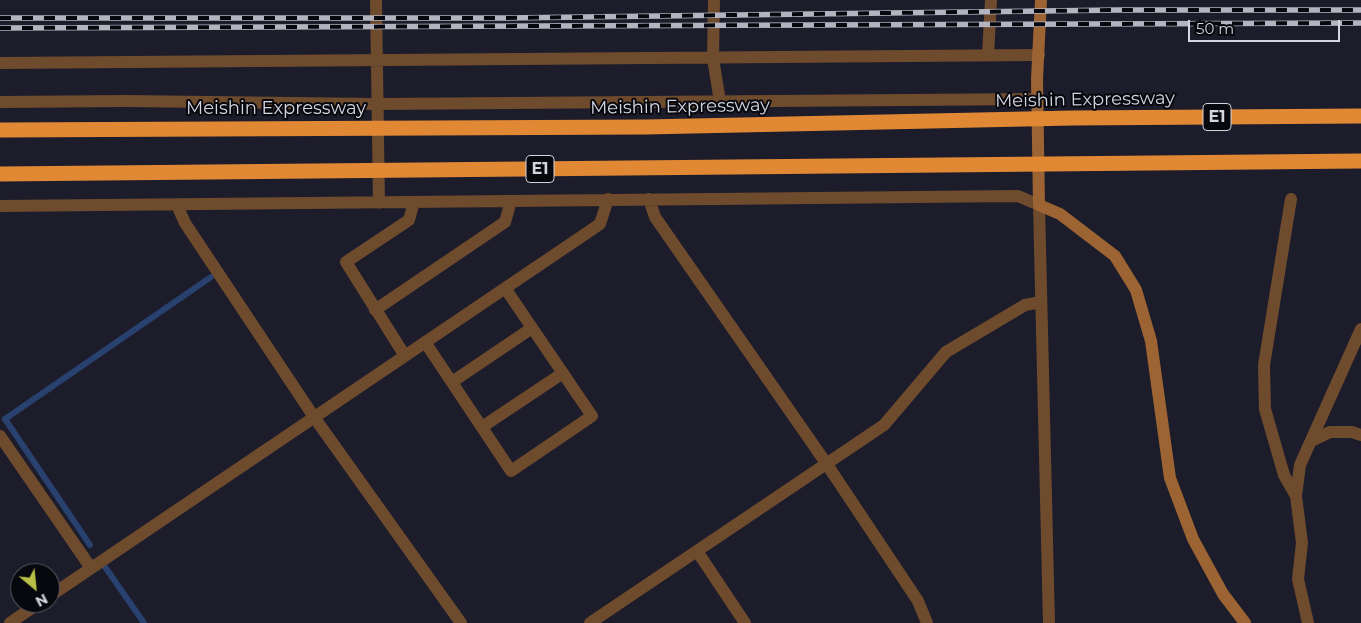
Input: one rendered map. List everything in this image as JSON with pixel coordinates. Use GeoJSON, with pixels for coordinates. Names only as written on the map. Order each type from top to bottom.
{"type":"FeatureCollection","features":[{"type":"Feature","properties":{"kind":"highway","name":"Meishin Expressway"},"geometry":{"type":"LineString","coordinates":[[0,130],[646,127],[1073,118],[1361,116]]}},
{"type":"Feature","properties":{"kind":"highway","name":"E1"},"geometry":{"type":"LineString","coordinates":[[0,174],[1361,161]]}},
{"type":"Feature","properties":{"kind":"main road"},"geometry":{"type":"LineString","coordinates":[[1041,0],[1038,99],[1039,205],[1060,214],[1114,256],[1136,290],[1151,341],[1170,478],[1193,539],[1223,594],[1245,623]]}},
{"type":"Feature","properties":{"kind":"street"},"geometry":{"type":"LineString","coordinates":[[376,0],[379,203]]}},
{"type":"Feature","properties":{"kind":"street"},"geometry":{"type":"LineString","coordinates":[[714,0],[713,58],[720,102]]}},
{"type":"Feature","properties":{"kind":"street"},"geometry":{"type":"LineString","coordinates":[[988,55],[991,0]]}},
{"type":"Feature","properties":{"kind":"street"},"geometry":{"type":"LineString","coordinates":[[0,63],[1039,55]]}},
{"type":"Feature","properties":{"kind":"street"},"geometry":{"type":"LineString","coordinates":[[0,102],[125,101],[378,104],[1038,99]]}},
{"type":"Feature","properties":{"kind":"street"},"geometry":{"type":"LineString","coordinates":[[0,206],[1018,196],[1039,205],[1049,623]]}},
{"type":"Feature","properties":{"kind":"street"},"geometry":{"type":"LineString","coordinates":[[649,199],[655,217],[826,464],[918,601],[927,623]]}},
{"type":"Feature","properties":{"kind":"street"},"geometry":{"type":"LineString","coordinates":[[60,589],[600,224],[608,200]]}},
{"type":"Feature","properties":{"kind":"street"},"geometry":{"type":"LineString","coordinates":[[1291,200],[1264,374],[1265,409],[1284,475],[1296,496]]}},
{"type":"Feature","properties":{"kind":"street"},"geometry":{"type":"LineString","coordinates":[[375,310],[505,222],[511,201]]}},
{"type":"Feature","properties":{"kind":"street"},"geometry":{"type":"LineString","coordinates":[[404,356],[346,262],[409,220],[414,202]]}},
{"type":"Feature","properties":{"kind":"street"},"geometry":{"type":"LineString","coordinates":[[177,205],[185,223],[314,417],[461,623]]}},
{"type":"Feature","properties":{"kind":"street"},"geometry":{"type":"LineString","coordinates":[[425,342],[511,471],[592,416],[506,288]]}},
{"type":"Feature","properties":{"kind":"street"},"geometry":{"type":"LineString","coordinates":[[590,623],[884,424],[946,352],[1025,305],[1041,302]]}},
{"type":"Feature","properties":{"kind":"street"},"geometry":{"type":"LineString","coordinates":[[452,382],[532,328]]}},
{"type":"Feature","properties":{"kind":"street"},"geometry":{"type":"LineString","coordinates":[[1308,623],[1298,579],[1302,543],[1296,496],[1300,466],[1361,329]]}},
{"type":"Feature","properties":{"kind":"street"},"geometry":{"type":"LineString","coordinates":[[482,427],[563,373]]}},
{"type":"Feature","properties":{"kind":"street"},"geometry":{"type":"LineString","coordinates":[[1311,442],[1330,432],[1352,432],[1361,436]]}},
{"type":"Feature","properties":{"kind":"street"},"geometry":{"type":"LineString","coordinates":[[0,436],[91,568]]}},
{"type":"Feature","properties":{"kind":"street"},"geometry":{"type":"LineString","coordinates":[[697,550],[745,623]]}},
{"type":"Feature","properties":{"kind":"street"},"geometry":{"type":"LineString","coordinates":[[10,623],[24,613]]}},
{"type":"Feature","properties":{"kind":"waterway"},"geometry":{"type":"LineString","coordinates":[[90,545],[5,419],[211,277]]}},
{"type":"Feature","properties":{"kind":"waterway"},"geometry":{"type":"LineString","coordinates":[[103,564],[144,623]]}},
{"type":"Feature","properties":{"kind":"railway"},"geometry":{"type":"LineString","coordinates":[[0,18],[506,18],[1118,10],[1361,10]]}},
{"type":"Feature","properties":{"kind":"railway"},"geometry":{"type":"LineString","coordinates":[[0,28],[1361,23]]}}]}
